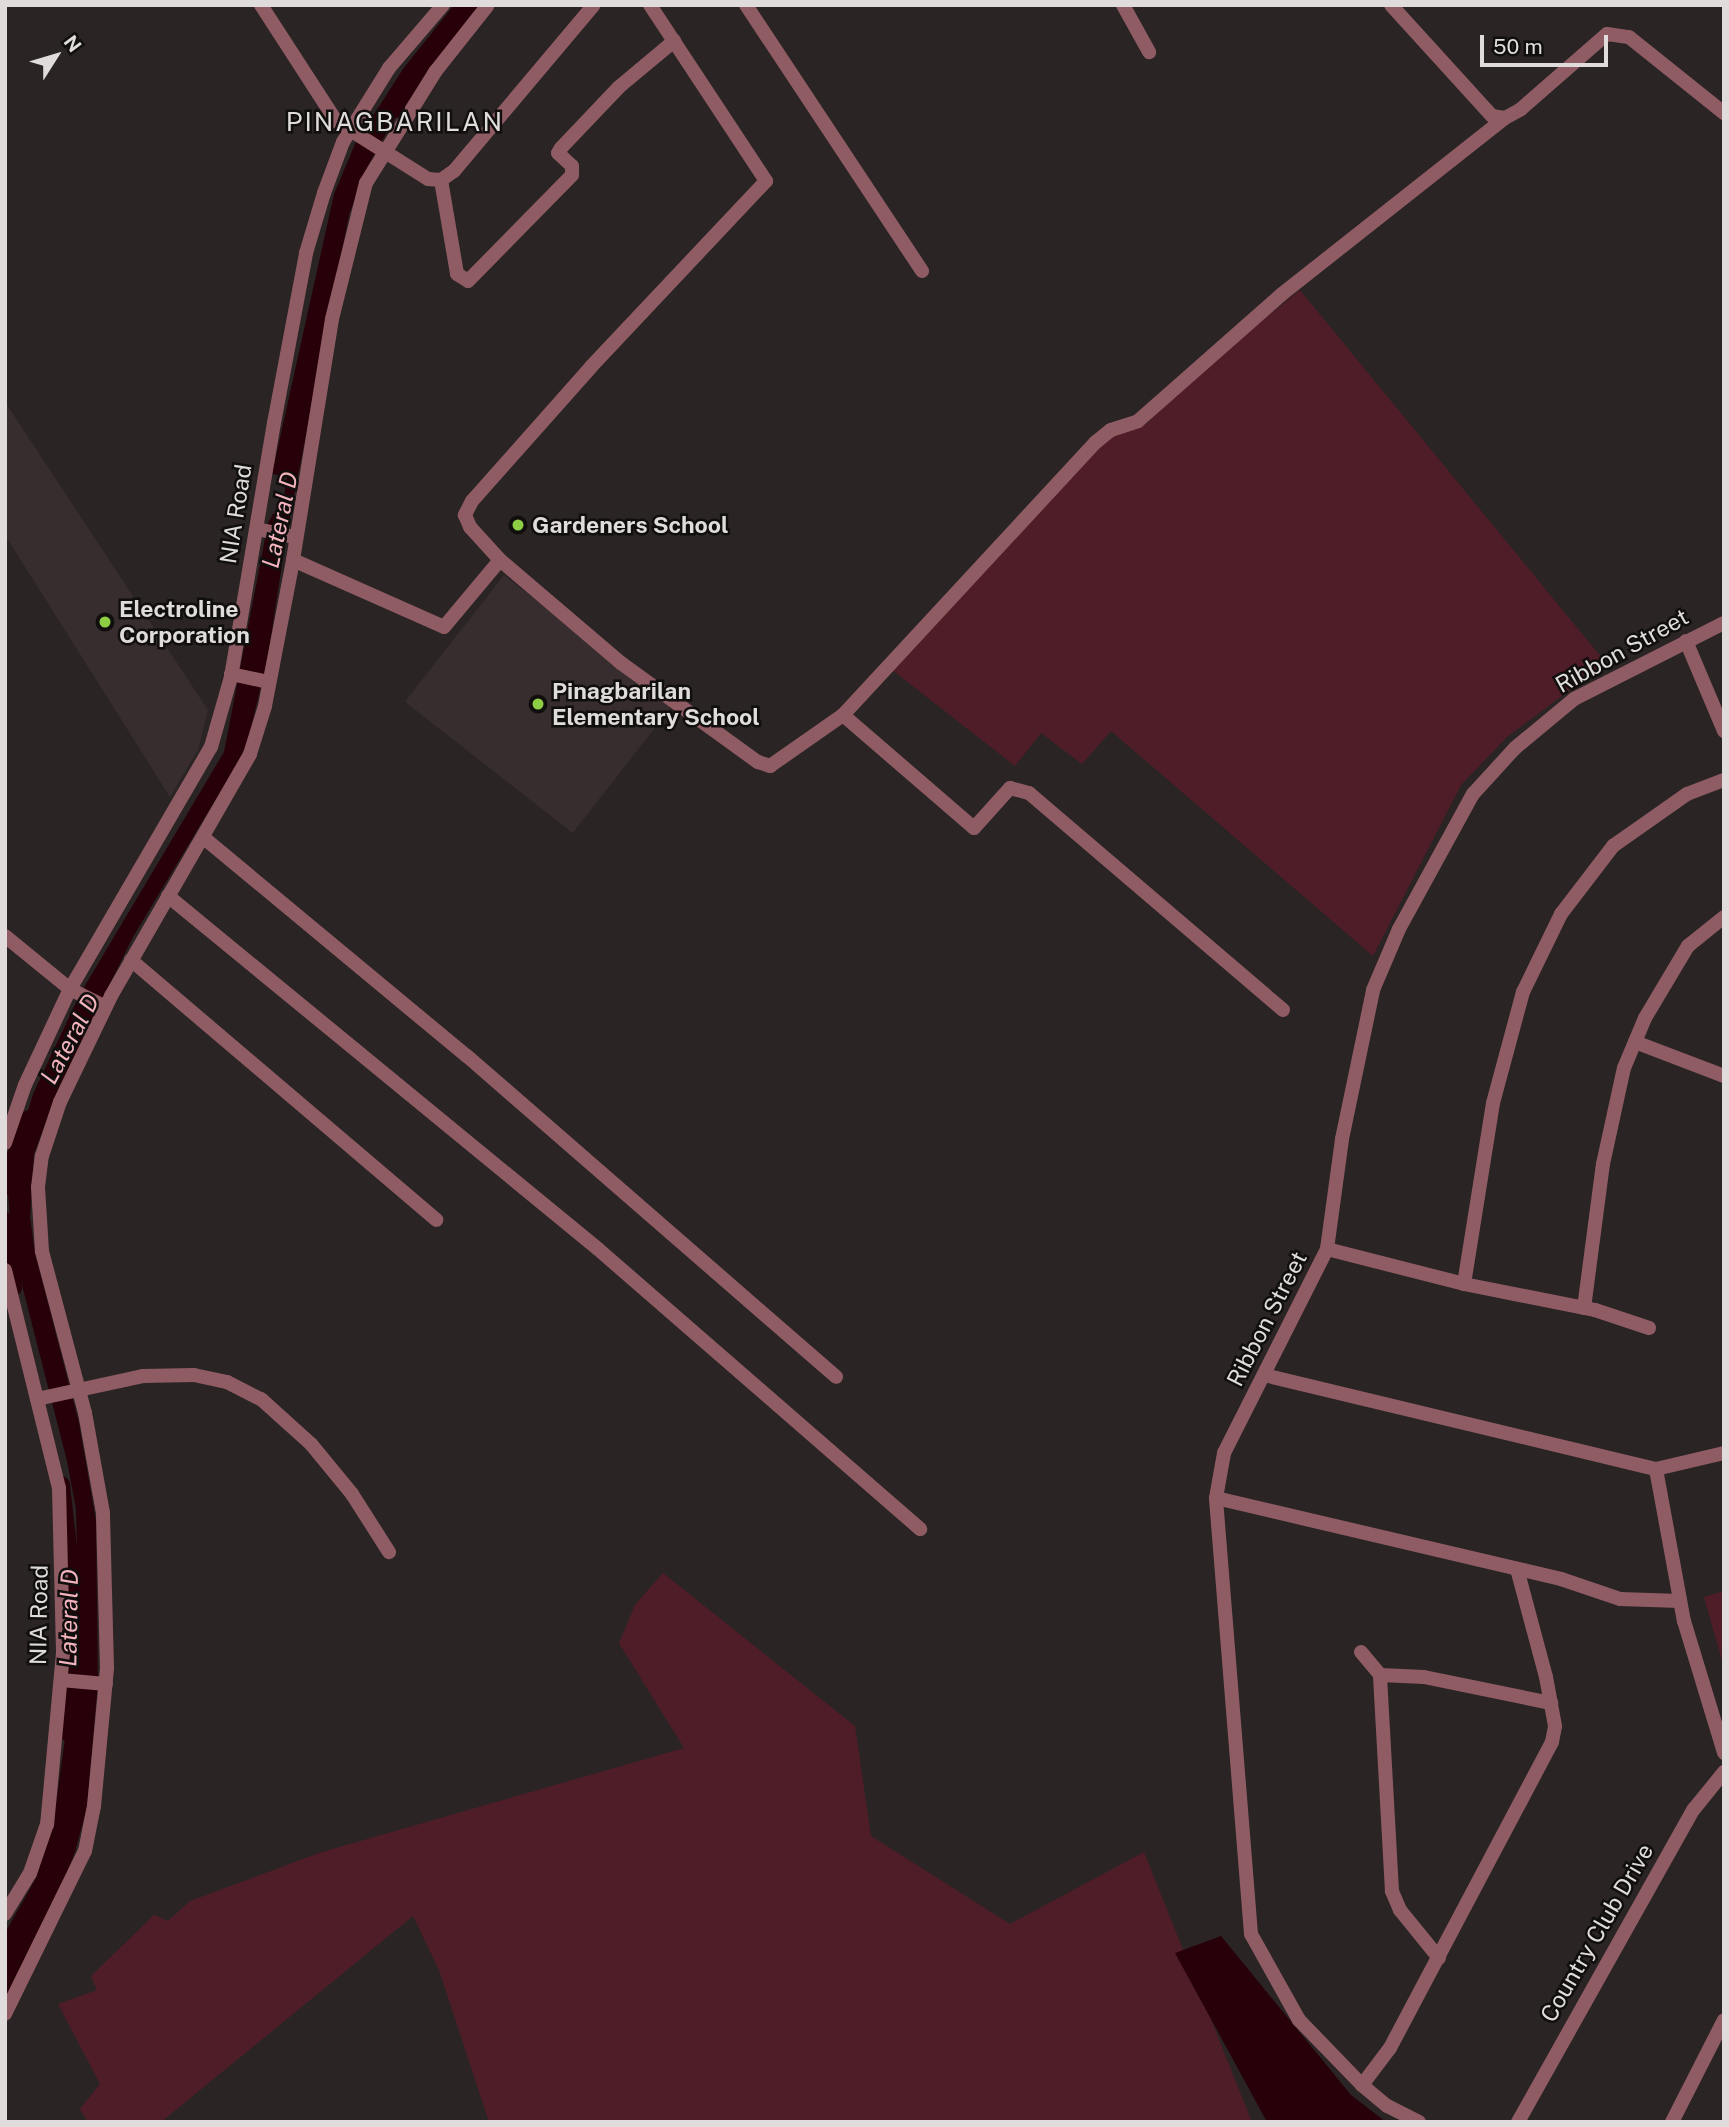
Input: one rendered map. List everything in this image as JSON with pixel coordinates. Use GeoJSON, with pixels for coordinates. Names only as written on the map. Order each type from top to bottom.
{"type":"FeatureCollection","features":[{"type":"Feature","properties":{"kind":"street"},"geometry":{"type":"LineString","coordinates":[[261,5],[336,121],[353,136],[428,179],[441,180],[454,171],[594,5]]}},
{"type":"Feature","properties":{"kind":"street","name":"NIA Road"},"geometry":{"type":"LineString","coordinates":[[5,1143],[25,1085],[211,747],[236,675],[306,253],[324,193],[389,68],[443,5]]}},
{"type":"Feature","properties":{"kind":"street"},"geometry":{"type":"LineString","coordinates":[[5,2014],[85,1851],[94,1806],[102,1684],[103,1513],[42,1251],[38,1186],[49,1129],[103,1005],[204,838],[250,754],[293,560],[290,536],[349,242],[366,183],[382,152],[435,72],[488,5]]}},
{"type":"Feature","properties":{"kind":"street"},"geometry":{"type":"LineString","coordinates":[[650,5],[766,181],[472,501],[465,515],[470,527],[500,560],[621,663],[758,762],[770,766],[843,715],[1096,442],[1111,430],[1138,421],[1282,294],[1607,34],[1629,37],[1724,113]]}},
{"type":"Feature","properties":{"kind":"street"},"geometry":{"type":"LineString","coordinates":[[746,5],[922,271]]}},
{"type":"Feature","properties":{"kind":"street"},"geometry":{"type":"LineString","coordinates":[[1123,5],[1149,52]]}},
{"type":"Feature","properties":{"kind":"street"},"geometry":{"type":"LineString","coordinates":[[1391,5],[1476,101],[1492,116],[1505,118]]}},
{"type":"Feature","properties":{"kind":"street"},"geometry":{"type":"LineString","coordinates":[[441,180],[457,274],[468,281],[572,174],[572,166],[558,153],[561,148],[619,87],[674,41]]}},
{"type":"Feature","properties":{"kind":"street"},"geometry":{"type":"LineString","coordinates":[[262,530],[290,536]]}},
{"type":"Feature","properties":{"kind":"street"},"geometry":{"type":"LineString","coordinates":[[293,560],[444,627],[500,560]]}},
{"type":"Feature","properties":{"kind":"street","name":"Ribbon Street"},"geometry":{"type":"LineString","coordinates":[[1419,2122],[1387,2106],[1362,2085],[1300,2020],[1260,1957],[1251,1934],[1216,1498],[1224,1453],[1327,1249],[1342,1139],[1373,990],[1399,929],[1473,794],[1515,748],[1574,699],[1724,623]]}},
{"type":"Feature","properties":{"kind":"street"},"geometry":{"type":"LineString","coordinates":[[1686,640],[1724,731]]}},
{"type":"Feature","properties":{"kind":"street"},"geometry":{"type":"LineString","coordinates":[[236,675],[266,681]]}},
{"type":"Feature","properties":{"kind":"street"},"geometry":{"type":"LineString","coordinates":[[843,715],[974,828],[1010,788],[1028,793],[1283,1010]]}},
{"type":"Feature","properties":{"kind":"street"},"geometry":{"type":"LineString","coordinates":[[1464,1284],[1493,1103],[1523,992],[1561,914],[1613,846],[1687,794],[1724,780]]}},
{"type":"Feature","properties":{"kind":"street"},"geometry":{"type":"LineString","coordinates":[[204,838],[467,1056],[836,1377]]}},
{"type":"Feature","properties":{"kind":"street"},"geometry":{"type":"LineString","coordinates":[[168,896],[598,1249],[920,1529]]}},
{"type":"Feature","properties":{"kind":"street"},"geometry":{"type":"LineString","coordinates":[[1584,1308],[1603,1164],[1624,1068],[1635,1042],[1688,946],[1724,917]]}},
{"type":"Feature","properties":{"kind":"street"},"geometry":{"type":"LineString","coordinates":[[5,936],[75,992],[103,1005]]}},
{"type":"Feature","properties":{"kind":"street"},"geometry":{"type":"LineString","coordinates":[[131,960],[436,1220]]}},
{"type":"Feature","properties":{"kind":"street"},"geometry":{"type":"LineString","coordinates":[[1635,1042],[1724,1076]]}},
{"type":"Feature","properties":{"kind":"street"},"geometry":{"type":"LineString","coordinates":[[1327,1249],[1464,1284],[1584,1308],[1649,1328]]}},
{"type":"Feature","properties":{"kind":"street","name":"NIA Road"},"geometry":{"type":"LineString","coordinates":[[5,1270],[43,1397],[63,1513],[67,1680],[47,1824],[30,1873],[5,1914]]}},
{"type":"Feature","properties":{"kind":"street"},"geometry":{"type":"LineString","coordinates":[[43,1397],[143,1376],[194,1375],[228,1382],[261,1399],[311,1444],[352,1494],[389,1552]]}},
{"type":"Feature","properties":{"kind":"street"},"geometry":{"type":"LineString","coordinates":[[1264,1375],[1656,1469],[1724,1453]]}},
{"type":"Feature","properties":{"kind":"street"},"geometry":{"type":"LineString","coordinates":[[1656,1469],[1680,1601],[1724,1752]]}},
{"type":"Feature","properties":{"kind":"street"},"geometry":{"type":"LineString","coordinates":[[1216,1498],[1517,1569],[1620,1599],[1680,1601]]}},
{"type":"Feature","properties":{"kind":"street"},"geometry":{"type":"LineString","coordinates":[[1362,2085],[1390,2048],[1552,1742],[1555,1726],[1551,1703],[1517,1569]]}},
{"type":"Feature","properties":{"kind":"street"},"geometry":{"type":"LineString","coordinates":[[1361,1651],[1380,1675],[1392,1891],[1400,1910],[1439,1958]]}},
{"type":"Feature","properties":{"kind":"street"},"geometry":{"type":"LineString","coordinates":[[1380,1675],[1424,1676],[1551,1703]]}},
{"type":"Feature","properties":{"kind":"street"},"geometry":{"type":"LineString","coordinates":[[67,1680],[102,1684]]}},
{"type":"Feature","properties":{"kind":"street","name":"Country Club Drive"},"geometry":{"type":"LineString","coordinates":[[1518,2122],[1694,1809],[1724,1772]]}},
{"type":"Feature","properties":{"kind":"street"},"geometry":{"type":"LineString","coordinates":[[1672,2122],[1724,2020]]}},
{"type":"Feature","properties":{"kind":"shaded area"},"geometry":{"type":"Polygon","coordinates":[[[1300,290],[1606,663],[1507,737],[1461,785],[1373,956],[1111,731],[1082,764],[1041,733],[1015,766],[891,669],[1112,433],[1145,425],[1217,357],[1300,290]]]}},
{"type":"Feature","properties":{"kind":"shaded area","name":"Electroline Corporation"},"geometry":{"type":"Polygon","coordinates":[[[5,402],[208,710],[198,750],[170,797],[5,535],[5,402]]]}},
{"type":"Feature","properties":{"kind":"shaded area","name":"Pinagbarilan Elementary School"},"geometry":{"type":"Polygon","coordinates":[[[504,575],[672,706],[573,833],[405,702],[504,575]]]}},
{"type":"Feature","properties":{"kind":"shaded area"},"geometry":{"type":"Polygon","coordinates":[[[663,1573],[855,1726],[871,1836],[1010,1924],[1144,1852],[1252,2122],[489,2122],[439,1970],[413,1916],[161,2122],[88,2122],[80,2109],[100,2084],[58,2004],[97,1990],[91,1976],[154,1915],[168,1921],[190,1901],[322,1852],[684,1748],[619,1643],[635,1605],[663,1573]]]}},
{"type":"Feature","properties":{"kind":"shaded area"},"geometry":{"type":"Polygon","coordinates":[[[1724,1591],[1724,1668],[1704,1597],[1724,1591]]]}},
{"type":"Feature","properties":{"kind":"water","name":"Lateral D"},"geometry":{"type":"Polygon","coordinates":[[[454,5],[476,5],[423,69],[366,169],[349,215],[287,532],[268,656],[246,749],[133,937],[58,1089],[34,1154],[30,1217],[35,1253],[79,1423],[96,1521],[98,1683],[87,1807],[75,1852],[57,1898],[5,2000],[5,1933],[36,1878],[53,1826],[75,1666],[78,1591],[76,1509],[67,1461],[13,1250],[8,1194],[13,1161],[33,1094],[80,994],[224,752],[268,523],[273,514],[281,515],[287,477],[272,474],[334,194],[355,144],[403,69],[454,5]]]}},
{"type":"Feature","properties":{"kind":"water"},"geometry":{"type":"Polygon","coordinates":[[[1221,1936],[1351,2095],[1386,2122],[1267,2122],[1175,1953],[1221,1936]]]}},
{"type":"Feature","properties":{"kind":"waterway","name":"Lateral D"},"geometry":{"type":"LineString","coordinates":[[398,109],[475,5]]}},
{"type":"Feature","properties":{"kind":"waterway","name":"Lateral D"},"geometry":{"type":"LineString","coordinates":[[5,1186],[29,1119]]}},
{"type":"Feature","properties":{"kind":"waterway","name":"Lateral D"},"geometry":{"type":"LineString","coordinates":[[5,1221],[13,1288]]}},
{"type":"Feature","properties":{"kind":"waterway","name":"Lateral D"},"geometry":{"type":"LineString","coordinates":[[61,1485],[72,1583],[69,1733]]}},
{"type":"Feature","properties":{"kind":"place","name":"Gardeners School"},"geometry":{"type":"Point","coordinates":[518,525]}},
{"type":"Feature","properties":{"kind":"place","name":"Electroline Corporation"},"geometry":{"type":"Point","coordinates":[105,622]}},
{"type":"Feature","properties":{"kind":"place","name":"Pinagbarilan Elementary School"},"geometry":{"type":"Point","coordinates":[538,704]}},
{"type":"Feature","properties":{"kind":"district","name":"PINAGBARILAN"},"geometry":{"type":"Point","coordinates":[395,122]}}]}
